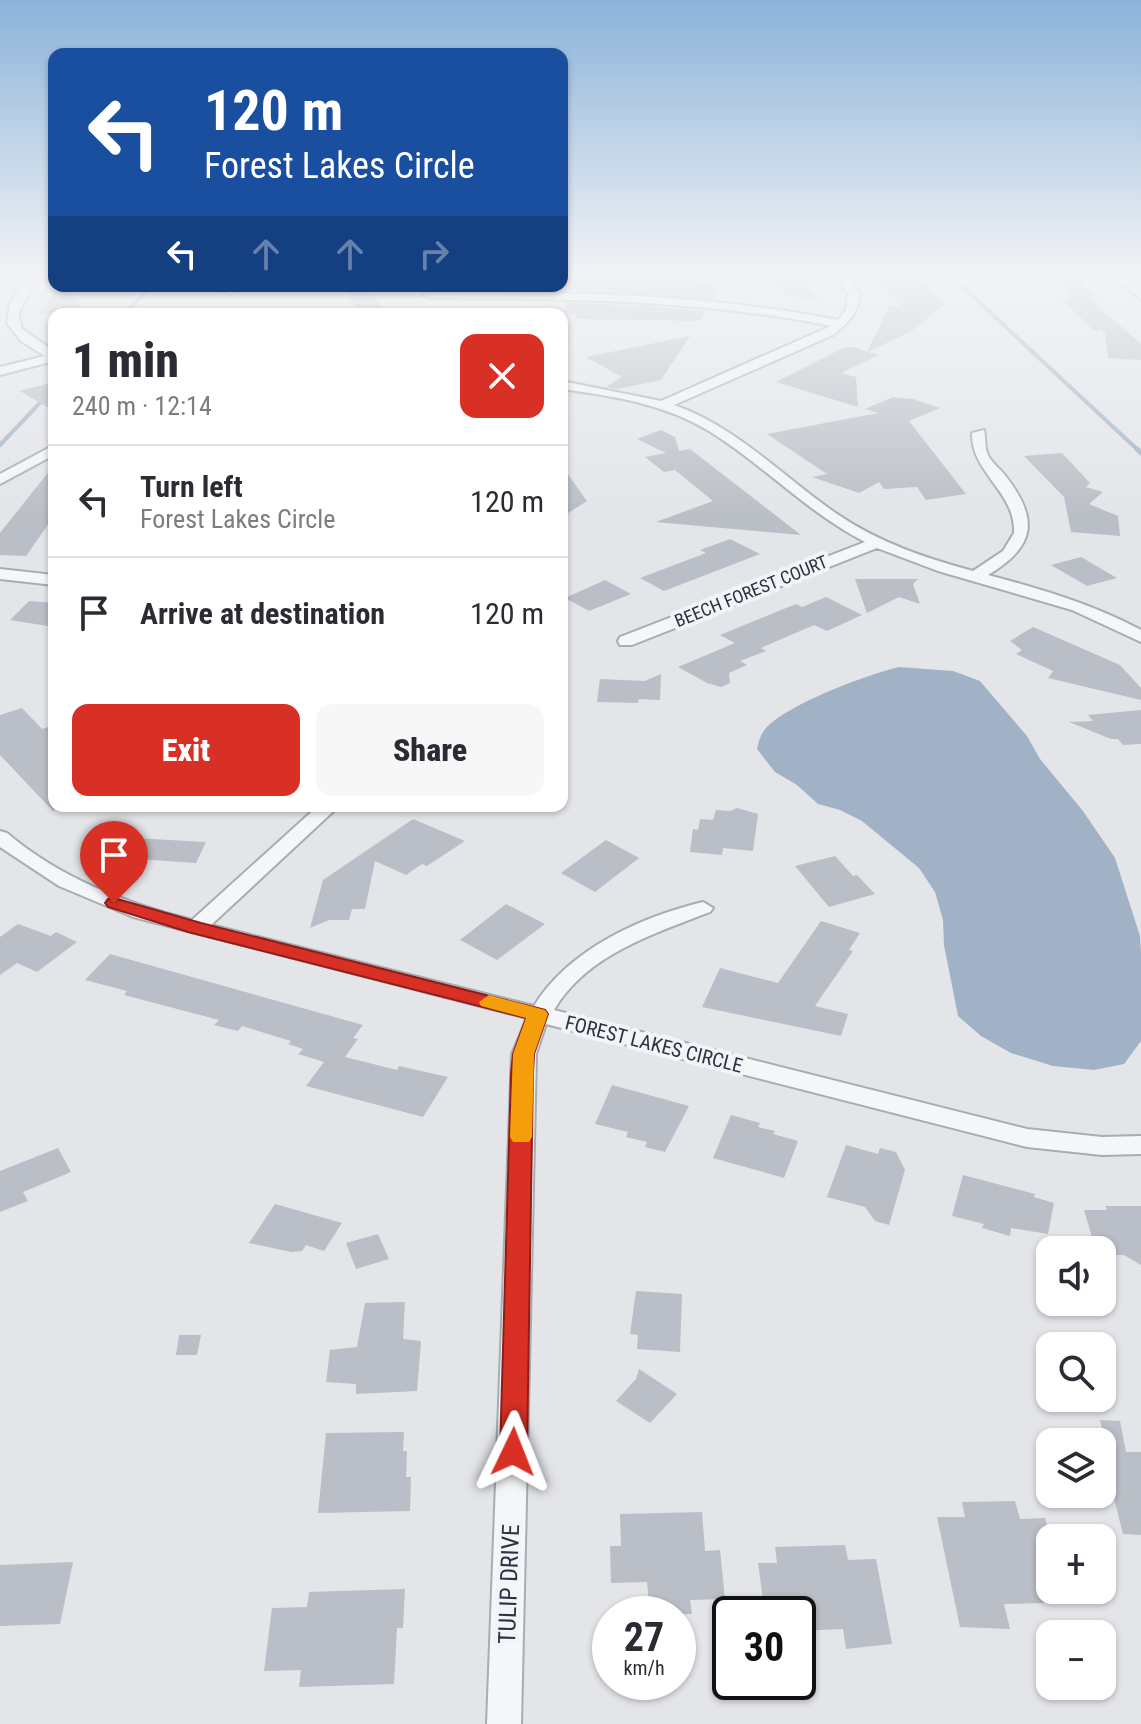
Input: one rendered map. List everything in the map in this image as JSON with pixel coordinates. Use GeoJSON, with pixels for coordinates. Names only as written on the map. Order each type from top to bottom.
{"type":"FeatureCollection","features":[{"type":"Feature","properties":{"kind":"street"},"geometry":{"type":"LineString","coordinates":[[661,406],[776,356]]}},
{"type":"Feature","properties":{"kind":"street"},"geometry":{"type":"LineString","coordinates":[[0,371],[48,359]]}},
{"type":"Feature","properties":{"kind":"street"},"geometry":{"type":"LineString","coordinates":[[568,386],[609,392],[661,406],[716,430],[837,521],[877,543],[1089,611],[1141,637]]}},
{"type":"Feature","properties":{"kind":"street"},"geometry":{"type":"LineString","coordinates":[[977,575],[1007,557],[1022,535],[1023,520],[1018,502],[980,453],[979,433]]}},
{"type":"Feature","properties":{"kind":"street"},"geometry":{"type":"LineString","coordinates":[[0,480],[48,452]]}},
{"type":"Feature","properties":{"kind":"street","name":"BEECH FOREST COURT"},"geometry":{"type":"LineString","coordinates":[[626,641],[877,543]]}},
{"type":"Feature","properties":{"kind":"street"},"geometry":{"type":"LineString","coordinates":[[0,574],[48,579]]}},
{"type":"Feature","properties":{"kind":"street"},"geometry":{"type":"LineString","coordinates":[[195,928],[322,812]]}},
{"type":"Feature","properties":{"kind":"street","name":"FOREST LAKES CIRCLE"},"geometry":{"type":"LineString","coordinates":[[0,837],[16,852],[89,894],[140,913],[195,928],[1027,1138],[1102,1146],[1141,1145]]}},
{"type":"Feature","properties":{"kind":"street","name":"TULIP DRIVE"},"geometry":{"type":"LineString","coordinates":[[504,1724],[524,1054],[538,1014],[565,977],[584,961],[611,944],[703,908]]}},
{"type":"Feature","properties":{"kind":"water"},"geometry":{"type":"Polygon","coordinates":[[[899,667],[953,671],[980,681],[1027,736],[1040,759],[1083,811],[1115,858],[1140,936],[1141,954],[1141,1041],[1124,1064],[1094,1070],[1053,1066],[1011,1053],[981,1036],[958,1016],[944,945],[943,920],[935,892],[919,868],[862,821],[818,804],[797,785],[775,772],[757,749],[765,729],[793,709],[849,683],[899,667]]]}},
{"type":"Feature","properties":{"kind":"building"},"geometry":{"type":"Polygon","coordinates":[[[677,356],[661,380],[617,389],[606,387],[622,377],[586,357],[677,356]]]}},
{"type":"Feature","properties":{"kind":"building"},"geometry":{"type":"Polygon","coordinates":[[[826,356],[875,356],[841,373],[856,377],[858,407],[776,382],[826,356]]]}},
{"type":"Feature","properties":{"kind":"building"},"geometry":{"type":"Polygon","coordinates":[[[1141,356],[1141,360],[1108,358],[1141,356]]]}},
{"type":"Feature","properties":{"kind":"building"},"geometry":{"type":"Polygon","coordinates":[[[48,384],[48,407],[20,391],[48,384]]]}},
{"type":"Feature","properties":{"kind":"building"},"geometry":{"type":"Polygon","coordinates":[[[893,397],[913,399],[940,408],[909,421],[966,494],[926,500],[917,487],[884,489],[879,482],[859,493],[812,477],[827,474],[767,434],[878,413],[865,409],[893,397]]]}},
{"type":"Feature","properties":{"kind":"building"},"geometry":{"type":"Polygon","coordinates":[[[661,430],[675,437],[679,451],[690,449],[801,535],[656,522],[713,501],[675,470],[664,472],[645,457],[666,453],[637,439],[661,430]]]}},
{"type":"Feature","properties":{"kind":"building"},"geometry":{"type":"Polygon","coordinates":[[[1062,453],[1090,483],[1086,487],[1103,492],[1089,504],[1118,516],[1120,536],[1071,532],[1064,497],[1024,456],[1062,453]]]}},
{"type":"Feature","properties":{"kind":"building"},"geometry":{"type":"Polygon","coordinates":[[[48,473],[48,525],[26,556],[0,555],[0,533],[48,473]]]}},
{"type":"Feature","properties":{"kind":"building"},"geometry":{"type":"Polygon","coordinates":[[[568,474],[587,501],[568,513],[568,474]]]}},
{"type":"Feature","properties":{"kind":"building"},"geometry":{"type":"Polygon","coordinates":[[[730,539],[760,554],[664,591],[640,578],[706,553],[700,550],[730,539]]]}},
{"type":"Feature","properties":{"kind":"building"},"geometry":{"type":"Polygon","coordinates":[[[1081,557],[1117,578],[1087,586],[1051,565],[1081,557]]]}},
{"type":"Feature","properties":{"kind":"building"},"geometry":{"type":"Polygon","coordinates":[[[855,579],[918,579],[913,584],[920,604],[899,597],[867,613],[855,579]]]}},
{"type":"Feature","properties":{"kind":"building"},"geometry":{"type":"Polygon","coordinates":[[[605,580],[631,594],[589,611],[568,600],[568,597],[605,580]]]}},
{"type":"Feature","properties":{"kind":"building"},"geometry":{"type":"Polygon","coordinates":[[[826,597],[862,615],[827,631],[814,625],[761,648],[766,651],[740,661],[747,665],[729,673],[730,683],[721,687],[678,667],[735,643],[720,635],[796,604],[802,607],[826,597]]]}},
{"type":"Feature","properties":{"kind":"building"},"geometry":{"type":"Polygon","coordinates":[[[29,601],[48,603],[48,626],[10,620],[29,601]]]}},
{"type":"Feature","properties":{"kind":"building"},"geometry":{"type":"Polygon","coordinates":[[[1033,627],[1120,665],[1141,688],[1141,700],[1048,678],[1053,671],[1016,654],[1022,650],[1010,641],[1033,627]]]}},
{"type":"Feature","properties":{"kind":"building"},"geometry":{"type":"Polygon","coordinates":[[[661,674],[660,700],[597,702],[600,679],[645,681],[661,674]]]}},
{"type":"Feature","properties":{"kind":"building"},"geometry":{"type":"Polygon","coordinates":[[[22,708],[42,729],[48,727],[48,806],[0,755],[0,715],[22,708]]]}},
{"type":"Feature","properties":{"kind":"building"},"geometry":{"type":"Polygon","coordinates":[[[1141,710],[1141,744],[1123,745],[1118,739],[1069,722],[1093,721],[1088,715],[1141,710]]]}},
{"type":"Feature","properties":{"kind":"building"},"geometry":{"type":"Polygon","coordinates":[[[737,808],[758,814],[753,851],[723,848],[722,855],[690,852],[693,829],[698,830],[700,819],[713,820],[716,810],[737,808]]]}},
{"type":"Feature","properties":{"kind":"building"},"geometry":{"type":"Polygon","coordinates":[[[413,819],[465,841],[427,866],[422,864],[406,875],[375,861],[365,909],[352,909],[349,920],[329,920],[310,928],[323,880],[413,819]]]}},
{"type":"Feature","properties":{"kind":"building"},"geometry":{"type":"Polygon","coordinates":[[[133,838],[206,842],[196,863],[123,858],[133,838]]]}},
{"type":"Feature","properties":{"kind":"building"},"geometry":{"type":"Polygon","coordinates":[[[606,840],[639,858],[595,892],[561,873],[606,840]]]}},
{"type":"Feature","properties":{"kind":"building"},"geometry":{"type":"Polygon","coordinates":[[[835,856],[875,894],[829,907],[795,866],[835,856]]]}},
{"type":"Feature","properties":{"kind":"building"},"geometry":{"type":"Polygon","coordinates":[[[506,904],[545,924],[497,960],[460,940],[506,904]]]}},
{"type":"Feature","properties":{"kind":"building"},"geometry":{"type":"Polygon","coordinates":[[[821,921],[860,933],[849,950],[853,951],[815,1006],[848,1014],[841,1036],[702,1007],[720,968],[778,983],[821,921]]]}},
{"type":"Feature","properties":{"kind":"building"},"geometry":{"type":"Polygon","coordinates":[[[18,924],[51,936],[56,932],[77,942],[37,972],[17,963],[0,975],[0,937],[18,924]]]}},
{"type":"Feature","properties":{"kind":"building"},"geometry":{"type":"Polygon","coordinates":[[[110,954],[363,1025],[353,1038],[358,1039],[345,1057],[397,1070],[399,1066],[448,1077],[423,1117],[306,1086],[324,1062],[298,1054],[303,1049],[288,1044],[291,1041],[242,1026],[238,1031],[214,1025],[219,1020],[124,995],[127,991],[85,980],[110,954]]]}},
{"type":"Feature","properties":{"kind":"building"},"geometry":{"type":"Polygon","coordinates":[[[612,1085],[689,1106],[665,1152],[645,1147],[647,1142],[626,1137],[628,1132],[595,1124],[612,1085]]]}},
{"type":"Feature","properties":{"kind":"building"},"geometry":{"type":"Polygon","coordinates":[[[731,1115],[760,1123],[758,1127],[798,1141],[784,1178],[713,1158],[731,1115]]]}},
{"type":"Feature","properties":{"kind":"building"},"geometry":{"type":"Polygon","coordinates":[[[846,1145],[878,1154],[880,1148],[896,1152],[905,1170],[889,1225],[875,1221],[865,1207],[827,1197],[846,1145]]]}},
{"type":"Feature","properties":{"kind":"building"},"geometry":{"type":"Polygon","coordinates":[[[58,1148],[71,1172],[23,1192],[28,1201],[0,1212],[0,1171],[58,1148]]]}},
{"type":"Feature","properties":{"kind":"building"},"geometry":{"type":"Polygon","coordinates":[[[963,1175],[1035,1194],[1034,1197],[1054,1203],[1048,1234],[1011,1228],[1010,1236],[982,1228],[984,1224],[952,1216],[963,1175]]]}},
{"type":"Feature","properties":{"kind":"building"},"geometry":{"type":"Polygon","coordinates":[[[275,1204],[342,1223],[324,1251],[306,1245],[302,1251],[291,1252],[249,1243],[275,1204]]]}},
{"type":"Feature","properties":{"kind":"building"},"geometry":{"type":"Polygon","coordinates":[[[1105,1206],[1141,1206],[1141,1265],[1124,1255],[1116,1255],[1116,1236],[1092,1236],[1084,1210],[1107,1210],[1105,1206]]]}},
{"type":"Feature","properties":{"kind":"building"},"geometry":{"type":"Polygon","coordinates":[[[378,1234],[389,1259],[356,1269],[346,1243],[378,1234]]]}},
{"type":"Feature","properties":{"kind":"building"},"geometry":{"type":"Polygon","coordinates":[[[636,1291],[682,1294],[680,1352],[637,1349],[638,1335],[630,1334],[636,1291]]]}},
{"type":"Feature","properties":{"kind":"building"},"geometry":{"type":"Polygon","coordinates":[[[405,1302],[403,1339],[421,1341],[417,1391],[356,1394],[356,1384],[326,1382],[330,1350],[357,1347],[365,1303],[405,1302]]]}},
{"type":"Feature","properties":{"kind":"building"},"geometry":{"type":"Polygon","coordinates":[[[179,1335],[201,1335],[197,1355],[176,1355],[179,1335]]]}},
{"type":"Feature","properties":{"kind":"building"},"geometry":{"type":"Polygon","coordinates":[[[639,1369],[677,1394],[650,1423],[616,1401],[636,1379],[639,1369]]]}},
{"type":"Feature","properties":{"kind":"building"},"geometry":{"type":"Polygon","coordinates":[[[1100,1420],[1120,1421],[1126,1452],[1141,1452],[1141,1535],[1123,1534],[1116,1506],[1116,1428],[1102,1428],[1100,1420]]]}},
{"type":"Feature","properties":{"kind":"building"},"geometry":{"type":"Polygon","coordinates":[[[404,1432],[406,1477],[411,1477],[410,1511],[318,1513],[326,1433],[404,1432]]]}},
{"type":"Feature","properties":{"kind":"building"},"geometry":{"type":"Polygon","coordinates":[[[1015,1501],[1020,1519],[1045,1518],[1046,1524],[1036,1524],[1036,1603],[1004,1604],[1010,1629],[960,1627],[937,1517],[965,1517],[962,1502],[1015,1501]]]}},
{"type":"Feature","properties":{"kind":"building"},"geometry":{"type":"Polygon","coordinates":[[[702,1512],[705,1551],[720,1550],[725,1596],[696,1600],[696,1596],[648,1596],[647,1582],[611,1583],[610,1546],[621,1546],[620,1514],[702,1512]]]}},
{"type":"Feature","properties":{"kind":"building"},"geometry":{"type":"Polygon","coordinates":[[[845,1545],[848,1560],[876,1559],[892,1644],[846,1649],[843,1629],[816,1630],[816,1596],[763,1596],[758,1563],[777,1563],[775,1547],[845,1545]]]}},
{"type":"Feature","properties":{"kind":"building"},"geometry":{"type":"Polygon","coordinates":[[[73,1562],[60,1624],[0,1626],[0,1565],[73,1562]]]}},
{"type":"Feature","properties":{"kind":"building"},"geometry":{"type":"Polygon","coordinates":[[[405,1589],[403,1628],[397,1628],[394,1684],[299,1687],[301,1670],[264,1671],[272,1608],[307,1607],[309,1592],[405,1589]]]}},
{"type":"Feature","properties":{"kind":"waterway"},"geometry":{"type":"LineString","coordinates":[[1037,356],[1139,451]]}},
{"type":"Feature","properties":{"kind":"waterway"},"geometry":{"type":"LineString","coordinates":[[0,445],[48,394]]}},
{"type":"Feature","properties":{"kind":"slow traffic"},"geometry":{"type":"LineString","coordinates":[[489,1002],[538,1014],[524,1054],[521,1137]]}},
{"type":"Feature","properties":{"kind":"route"},"geometry":{"type":"LineString","coordinates":[[114,903],[195,928],[538,1014],[530,1030],[522,1073],[513,1452]]}}]}
